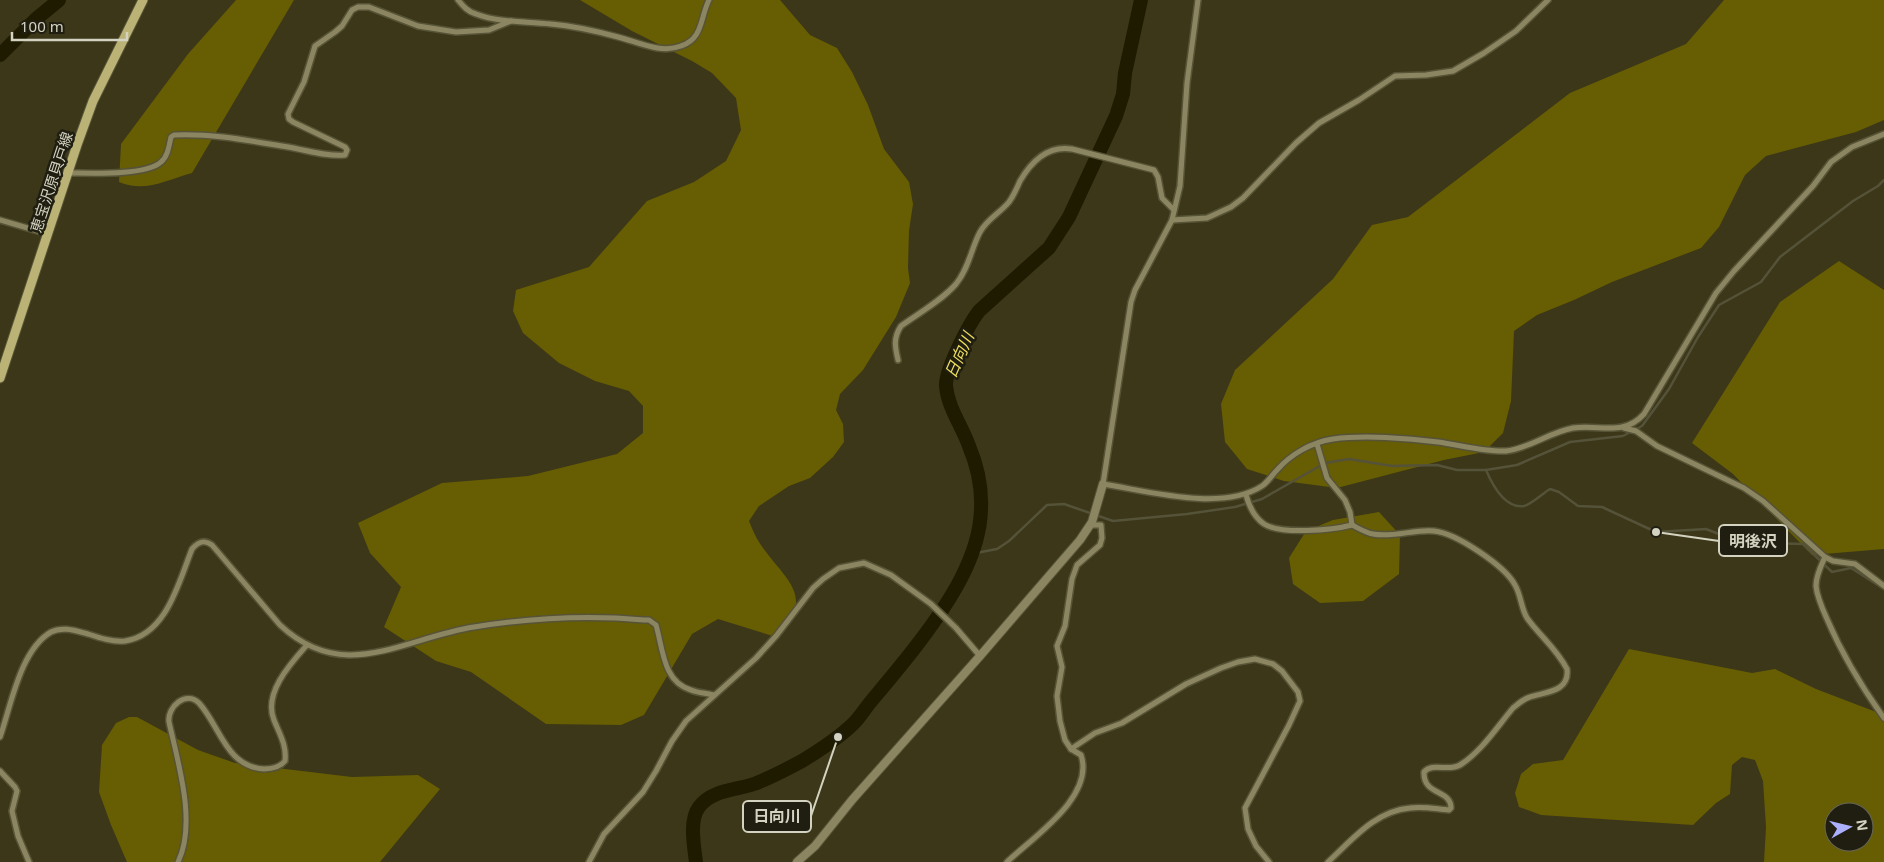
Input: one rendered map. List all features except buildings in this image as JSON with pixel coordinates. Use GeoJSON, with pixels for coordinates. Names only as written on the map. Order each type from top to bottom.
{"type":"FeatureCollection","features":[{"type":"Feature","properties":{"kind":"main road","name":"恵宝沢原貝戸線"},"geometry":{"type":"LineString","coordinates":[[0,378],[93,101],[143,0]]}},
{"type":"Feature","properties":{"kind":"street"},"geometry":{"type":"LineString","coordinates":[[458,0],[474,14],[511,21],[553,24],[595,31],[636,43],[669,49],[690,43],[696,37],[709,0]]}},
{"type":"Feature","properties":{"kind":"street"},"geometry":{"type":"LineString","coordinates":[[797,862],[815,846],[852,800],[980,656],[1080,540],[1091,523],[1103,484],[1131,302],[1135,290],[1172,220],[1180,186],[1187,82],[1198,0]]}},
{"type":"Feature","properties":{"kind":"street"},"geometry":{"type":"LineString","coordinates":[[1172,220],[1207,218],[1231,207],[1243,198],[1296,143],[1319,123],[1395,76],[1426,75],[1453,71],[1516,31],[1548,0]]}},
{"type":"Feature","properties":{"kind":"street"},"geometry":{"type":"LineString","coordinates":[[68,173],[127,172],[152,167],[163,160],[169,148],[171,137],[177,135],[241,140],[345,155],[347,150],[345,147],[293,122],[289,119],[288,114],[304,82],[315,46],[342,26],[352,10],[363,6],[369,7],[418,26],[456,32],[489,30],[511,21]]}},
{"type":"Feature","properties":{"kind":"street"},"geometry":{"type":"LineString","coordinates":[[1103,484],[1199,498],[1231,498],[1246,495],[1264,485],[1292,456],[1317,444],[1333,439],[1394,438],[1507,451],[1563,430],[1583,427],[1621,428],[1630,425],[1644,414],[1716,293],[1734,271],[1813,186],[1831,162],[1852,147],[1884,134]]}},
{"type":"Feature","properties":{"kind":"street"},"geometry":{"type":"LineString","coordinates":[[898,360],[895,336],[902,326],[938,300],[956,284],[965,272],[976,241],[985,225],[1010,201],[1032,163],[1051,150],[1061,148],[1072,149],[1154,170],[1158,177],[1162,198],[1174,210]]}},
{"type":"Feature","properties":{"kind":"street"},"geometry":{"type":"LineString","coordinates":[[0,220],[48,234]]}},
{"type":"Feature","properties":{"kind":"street"},"geometry":{"type":"LineString","coordinates":[[1621,428],[1636,431],[1657,446],[1744,488],[1763,501],[1825,557],[1855,564],[1884,586]]}},
{"type":"Feature","properties":{"kind":"street"},"geometry":{"type":"LineString","coordinates":[[1317,444],[1327,478],[1345,500],[1350,512],[1352,525]]}},
{"type":"Feature","properties":{"kind":"street"},"geometry":{"type":"LineString","coordinates":[[1246,495],[1250,507],[1259,520],[1277,529],[1337,529],[1352,525],[1372,534],[1389,535],[1432,531],[1442,532],[1471,546],[1513,582],[1520,595],[1524,612],[1561,658],[1568,674],[1565,684],[1553,692],[1534,696],[1520,702],[1470,758],[1460,765],[1446,769],[1428,768],[1424,772],[1425,782],[1430,789],[1446,797],[1450,801],[1451,808],[1410,808],[1386,814],[1352,838],[1328,862]]}},
{"type":"Feature","properties":{"kind":"street"},"geometry":{"type":"LineString","coordinates":[[1007,862],[1058,815],[1079,787],[1083,774],[1081,755],[1071,749],[1065,740],[1060,721],[1057,696],[1062,667],[1058,646],[1066,626],[1072,579],[1077,565],[1100,545],[1102,538],[1102,525],[1091,523]]}},
{"type":"Feature","properties":{"kind":"street"},"geometry":{"type":"LineString","coordinates":[[0,737],[22,670],[28,657],[45,636],[52,632],[68,629],[119,641],[141,635],[150,629],[168,607],[180,583],[192,549],[199,543],[207,542],[212,545],[280,625],[292,636],[307,645],[333,654],[358,654],[419,642],[448,632],[504,622],[593,618],[650,620],[656,626],[666,663],[676,682],[692,691],[714,695]]}},
{"type":"Feature","properties":{"kind":"street"},"geometry":{"type":"LineString","coordinates":[[1825,557],[1819,570],[1816,586],[1820,603],[1853,673],[1884,718]]}},
{"type":"Feature","properties":{"kind":"street"},"geometry":{"type":"LineString","coordinates":[[589,862],[604,834],[643,792],[680,729],[714,695],[740,673],[776,636],[814,588],[831,573],[845,566],[864,563],[878,568],[906,585],[931,604],[956,628],[980,656]]}},
{"type":"Feature","properties":{"kind":"street"},"geometry":{"type":"LineString","coordinates":[[178,862],[186,840],[187,813],[169,722],[168,715],[170,709],[181,700],[187,698],[195,701],[202,708],[226,746],[240,761],[255,768],[278,767],[285,760],[285,749],[273,718],[272,701],[292,662],[307,645]]}},
{"type":"Feature","properties":{"kind":"street"},"geometry":{"type":"LineString","coordinates":[[1071,749],[1096,733],[1122,723],[1186,684],[1221,668],[1255,659],[1273,664],[1282,671],[1298,692],[1300,701],[1245,808],[1248,829],[1256,846],[1269,862]]}},
{"type":"Feature","properties":{"kind":"street"},"geometry":{"type":"LineString","coordinates":[[0,771],[17,791],[12,811],[18,836],[29,862]]}},
{"type":"Feature","properties":{"kind":"shaded area"},"geometry":{"type":"Polygon","coordinates":[[[236,0],[294,0],[192,173],[147,186],[129,185],[119,182],[121,144],[188,54],[236,0]]]}},
{"type":"Feature","properties":{"kind":"shaded area"},"geometry":{"type":"Polygon","coordinates":[[[580,0],[780,0],[810,35],[837,48],[852,72],[868,105],[884,149],[909,182],[913,204],[909,231],[908,268],[910,283],[896,317],[863,370],[840,394],[836,410],[843,424],[844,442],[833,457],[810,478],[789,486],[759,506],[749,521],[759,542],[792,587],[796,598],[795,609],[790,622],[779,638],[718,619],[692,634],[644,715],[621,725],[546,724],[471,672],[436,661],[384,627],[401,587],[370,553],[358,523],[442,483],[528,476],[617,454],[643,433],[643,406],[629,391],[595,381],[559,363],[523,333],[513,311],[516,290],[589,267],[647,201],[694,182],[726,161],[741,130],[736,98],[712,73],[632,31],[580,0]]]}},
{"type":"Feature","properties":{"kind":"shaded area"},"geometry":{"type":"Polygon","coordinates":[[[1724,0],[1884,0],[1884,120],[1856,132],[1766,156],[1745,175],[1719,227],[1701,248],[1612,282],[1537,315],[1514,331],[1511,401],[1503,433],[1484,452],[1444,460],[1337,488],[1284,481],[1247,469],[1225,442],[1221,404],[1235,370],[1333,279],[1372,225],[1408,217],[1570,93],[1686,44],[1724,0]]]}},
{"type":"Feature","properties":{"kind":"shaded area"},"geometry":{"type":"Polygon","coordinates":[[[1839,261],[1884,290],[1884,549],[1812,555],[1733,474],[1692,443],[1780,302],[1839,261]]]}},
{"type":"Feature","properties":{"kind":"shaded area"},"geometry":{"type":"Polygon","coordinates":[[[1379,512],[1400,535],[1399,574],[1363,601],[1320,603],[1293,584],[1289,558],[1306,531],[1333,520],[1379,512]]]}},
{"type":"Feature","properties":{"kind":"shaded area"},"geometry":{"type":"Polygon","coordinates":[[[1629,649],[1752,673],[1775,669],[1816,689],[1884,715],[1884,862],[1764,862],[1766,827],[1763,781],[1755,760],[1742,757],[1732,765],[1730,794],[1716,803],[1693,825],[1541,815],[1519,807],[1515,793],[1521,774],[1533,764],[1563,760],[1629,649]]]}},
{"type":"Feature","properties":{"kind":"shaded area"},"geometry":{"type":"Polygon","coordinates":[[[129,717],[137,717],[198,750],[235,763],[352,777],[418,775],[440,789],[380,862],[127,862],[99,792],[102,745],[116,723],[129,717]]]}},
{"type":"Feature","properties":{"kind":"waterway"},"geometry":{"type":"LineString","coordinates":[[0,55],[36,19],[59,0]]}},
{"type":"Feature","properties":{"kind":"waterway","name":"日向川"},"geometry":{"type":"LineString","coordinates":[[696,862],[693,826],[696,812],[704,801],[725,791],[766,779],[802,761],[836,739],[859,717],[903,663],[941,612],[961,579],[975,545],[979,527],[981,493],[972,453],[947,394],[946,386],[949,369],[969,326],[979,311],[1049,248],[1069,217],[1116,116],[1123,94],[1125,73],[1141,0]]}},
{"type":"Feature","properties":{"kind":"waterway"},"geometry":{"type":"LineString","coordinates":[[971,554],[997,549],[1009,541],[1047,505],[1064,504],[1113,521],[1187,514],[1235,507],[1262,499],[1325,463],[1349,459],[1392,466],[1437,465],[1457,470],[1486,470],[1517,465],[1570,442],[1623,436],[1642,426],[1669,389],[1698,337],[1719,305],[1761,282],[1780,257],[1853,201],[1878,186],[1884,180]]}},
{"type":"Feature","properties":{"kind":"waterway"},"geometry":{"type":"LineString","coordinates":[[1486,470],[1500,494],[1510,504],[1517,506],[1527,505],[1550,489],[1559,492],[1578,506],[1602,507],[1656,532],[1706,529],[1729,538],[1767,543],[1803,544],[1832,572],[1851,568],[1884,589]]}},
{"type":"Feature","properties":{"kind":"place","name":"明後沢"},"geometry":{"type":"Point","coordinates":[1656,532]}},
{"type":"Feature","properties":{"kind":"place","name":"日向川"},"geometry":{"type":"Point","coordinates":[838,737]}}]}
